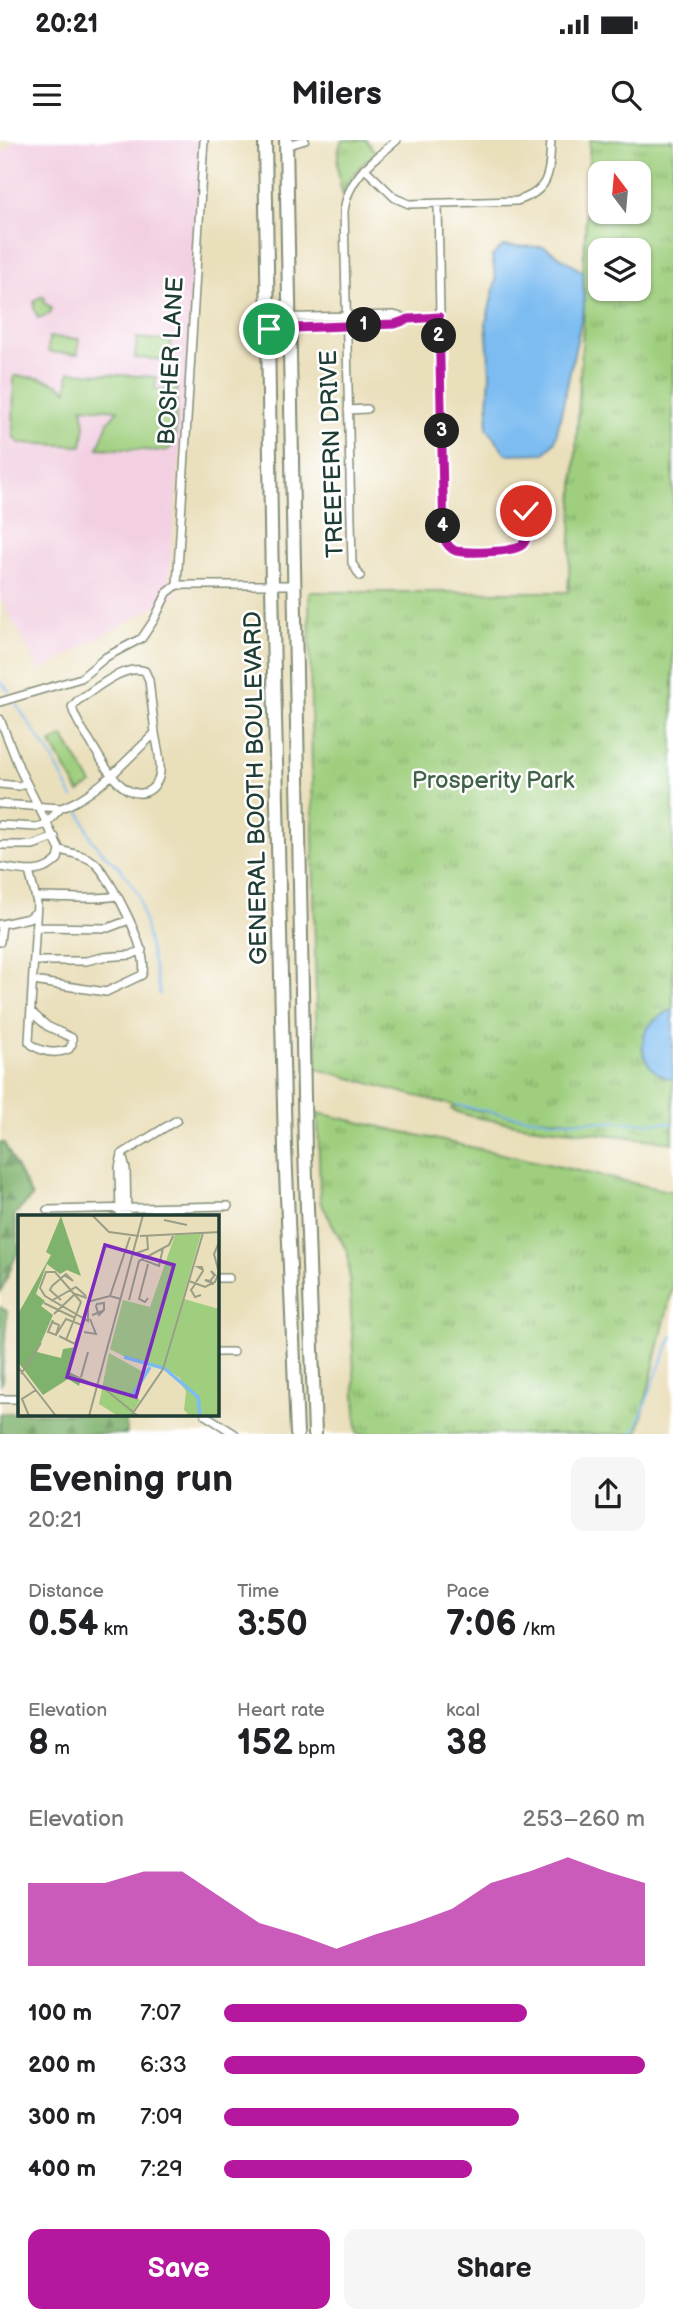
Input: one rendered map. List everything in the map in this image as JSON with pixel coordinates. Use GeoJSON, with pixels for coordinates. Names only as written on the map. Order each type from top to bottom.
{"type":"FeatureCollection","features":[{"type":"Feature","properties":{"kind":"highway","name":"GENERAL BOOTH BOULEVARD"},"geometry":{"type":"LineString","coordinates":[[265,140],[285,1148],[297,1434]]}},
{"type":"Feature","properties":{"kind":"highway","name":"GENERAL BOOTH BOULEVARD"},"geometry":{"type":"LineString","coordinates":[[286,143],[305,1150],[315,1434]]}},
{"type":"Feature","properties":{"kind":"street","name":"BOSHER LANE"},"geometry":{"type":"LineString","coordinates":[[177,585],[204,140]]}},
{"type":"Feature","properties":{"kind":"street"},"geometry":{"type":"LineString","coordinates":[[286,143],[305,140]]}},
{"type":"Feature","properties":{"kind":"street","name":"TREEFERN DRIVE"},"geometry":{"type":"LineString","coordinates":[[360,576],[352,563],[345,202],[351,184],[364,168],[397,140]]}},
{"type":"Feature","properties":{"kind":"street"},"geometry":{"type":"LineString","coordinates":[[364,168],[401,202],[409,204],[505,202],[528,197],[538,190],[548,176],[551,140]]}},
{"type":"Feature","properties":{"kind":"street"},"geometry":{"type":"LineString","coordinates":[[438,204],[444,539],[447,545],[456,551],[513,550],[526,540],[526,511]]}},
{"type":"Feature","properties":{"kind":"street"},"geometry":{"type":"LineString","coordinates":[[288,323],[346,316],[394,315],[409,319]]}},
{"type":"Feature","properties":{"kind":"street"},"geometry":{"type":"LineString","coordinates":[[269,323],[346,326],[395,324],[409,319],[439,317]]}},
{"type":"Feature","properties":{"kind":"street"},"geometry":{"type":"LineString","coordinates":[[348,410],[367,409]]}},
{"type":"Feature","properties":{"kind":"street"},"geometry":{"type":"LineString","coordinates":[[0,702],[81,678],[106,657],[142,638],[155,620],[167,593],[177,585],[294,585]]}},
{"type":"Feature","properties":{"kind":"street"},"geometry":{"type":"LineString","coordinates":[[137,668],[145,671],[149,680],[156,733],[160,771],[156,784],[149,792],[140,793],[124,788],[111,775],[73,713],[72,707],[77,701],[126,670],[137,668]]}},
{"type":"Feature","properties":{"kind":"street"},"geometry":{"type":"LineString","coordinates":[[0,719],[26,783],[60,850],[58,859],[50,867],[29,871],[0,867]]}},
{"type":"Feature","properties":{"kind":"street"},"geometry":{"type":"LineString","coordinates":[[0,825],[37,827],[47,823],[61,808],[92,792],[156,733]]}},
{"type":"Feature","properties":{"kind":"street"},"geometry":{"type":"LineString","coordinates":[[0,784],[19,786],[26,783]]}},
{"type":"Feature","properties":{"kind":"street"},"geometry":{"type":"LineString","coordinates":[[0,804],[61,808]]}},
{"type":"Feature","properties":{"kind":"street"},"geometry":{"type":"LineString","coordinates":[[0,845],[33,845],[55,837]]}},
{"type":"Feature","properties":{"kind":"street"},"geometry":{"type":"LineString","coordinates":[[33,981],[106,992],[142,975],[145,963],[129,920],[95,863],[88,858],[60,850]]}},
{"type":"Feature","properties":{"kind":"street"},"geometry":{"type":"LineString","coordinates":[[29,871],[37,910],[29,1042],[34,1047],[56,1053],[69,1049],[72,1038],[47,1026],[31,1012]]}},
{"type":"Feature","properties":{"kind":"street"},"geometry":{"type":"LineString","coordinates":[[36,898],[64,896],[93,899],[116,896]]}},
{"type":"Feature","properties":{"kind":"street"},"geometry":{"type":"LineString","coordinates":[[0,942],[1,924],[29,918],[37,910]]}},
{"type":"Feature","properties":{"kind":"street"},"geometry":{"type":"LineString","coordinates":[[36,927],[108,928],[129,920]]}},
{"type":"Feature","properties":{"kind":"street"},"geometry":{"type":"LineString","coordinates":[[34,961],[86,961],[131,955],[142,950]]}},
{"type":"Feature","properties":{"kind":"street"},"geometry":{"type":"LineString","coordinates":[[123,1213],[125,1169],[122,1154],[177,1120]]}},
{"type":"Feature","properties":{"kind":"street"},"geometry":{"type":"LineString","coordinates":[[47,1210],[123,1213],[228,1206]]}},
{"type":"Feature","properties":{"kind":"street"},"geometry":{"type":"LineString","coordinates":[[219,1278],[229,1278]]}},
{"type":"Feature","properties":{"kind":"street"},"geometry":{"type":"LineString","coordinates":[[219,1352],[233,1352]]}},
{"type":"Feature","properties":{"kind":"street"},"geometry":{"type":"LineString","coordinates":[[0,1399],[18,1399]]}},
{"type":"Feature","properties":{"kind":"street"},"geometry":{"type":"LineString","coordinates":[[207,1416],[235,1434]]}},
{"type":"Feature","properties":{"kind":"shaded area"},"geometry":{"type":"Polygon","coordinates":[[[15,140],[207,140],[168,590],[178,591],[40,671],[0,598],[0,155],[15,140]]]}},
{"type":"Feature","properties":{"kind":"green space"},"geometry":{"type":"Polygon","coordinates":[[[342,140],[366,140],[376,153],[352,177],[343,196],[337,160],[342,140]]]}},
{"type":"Feature","properties":{"kind":"green space","name":"Prosperity Park"},"geometry":{"type":"Polygon","coordinates":[[[590,140],[673,140],[673,1123],[506,1115],[434,1101],[317,1069],[309,592],[568,592],[584,308],[583,272],[588,178],[588,224],[651,224],[651,161],[589,161],[590,140]]]}},
{"type":"Feature","properties":{"kind":"green space"},"geometry":{"type":"Polygon","coordinates":[[[44,297],[45,303],[51,307],[50,314],[38,318],[34,301],[44,297]]]}},
{"type":"Feature","properties":{"kind":"green space"},"geometry":{"type":"Polygon","coordinates":[[[49,337],[79,339],[78,354],[48,352],[49,337]]]}},
{"type":"Feature","properties":{"kind":"green space"},"geometry":{"type":"Polygon","coordinates":[[[137,338],[171,341],[169,360],[135,358],[137,338]]]}},
{"type":"Feature","properties":{"kind":"green space"},"geometry":{"type":"Polygon","coordinates":[[[69,372],[156,377],[155,390],[177,387],[175,445],[165,451],[98,448],[108,422],[118,410],[82,407],[85,425],[82,446],[19,443],[13,436],[14,376],[49,381],[67,391],[69,372]]]}},
{"type":"Feature","properties":{"kind":"green space"},"geometry":{"type":"Polygon","coordinates":[[[63,736],[92,784],[79,792],[51,743],[63,736]]]}},
{"type":"Feature","properties":{"kind":"green space"},"geometry":{"type":"Polygon","coordinates":[[[457,1105],[673,1116],[673,1143],[483,1119],[451,1109],[457,1105]]]}},
{"type":"Feature","properties":{"kind":"green space"},"geometry":{"type":"Polygon","coordinates":[[[318,1113],[673,1192],[673,1285],[638,1434],[357,1434],[348,1253],[320,1201],[318,1113]]]}},
{"type":"Feature","properties":{"kind":"green space"},"geometry":{"type":"Polygon","coordinates":[[[0,1143],[4,1143],[32,1197],[14,1215],[18,1251],[0,1293],[0,1143]]]}},
{"type":"Feature","properties":{"kind":"green space"},"geometry":{"type":"Polygon","coordinates":[[[0,1307],[7,1311],[0,1384],[0,1307]]]}},
{"type":"Feature","properties":{"kind":"green space"},"geometry":{"type":"Polygon","coordinates":[[[0,1413],[18,1413],[18,1416],[125,1416],[127,1434],[0,1434],[0,1413]]]}},
{"type":"Feature","properties":{"kind":"water"},"geometry":{"type":"Polygon","coordinates":[[[503,246],[545,247],[583,272],[584,308],[555,441],[545,453],[506,454],[487,428],[490,373],[486,323],[496,280],[492,256],[503,246]]]}},
{"type":"Feature","properties":{"kind":"water"},"geometry":{"type":"Polygon","coordinates":[[[673,1009],[673,1079],[658,1073],[652,1067],[644,1054],[643,1046],[649,1026],[673,1009]]]}},
{"type":"Feature","properties":{"kind":"waterway"},"geometry":{"type":"LineString","coordinates":[[0,681],[9,691]]}},
{"type":"Feature","properties":{"kind":"waterway"},"geometry":{"type":"LineString","coordinates":[[16,704],[52,757],[73,798]]}},
{"type":"Feature","properties":{"kind":"waterway"},"geometry":{"type":"LineString","coordinates":[[78,807],[92,840],[121,869],[138,893],[160,995]]}},
{"type":"Feature","properties":{"kind":"waterway"},"geometry":{"type":"LineString","coordinates":[[457,1105],[555,1121],[673,1123]]}},
{"type":"Feature","properties":{"kind":"waterway"},"geometry":{"type":"LineString","coordinates":[[633,1434],[673,1336]]}},
{"type":"Feature","properties":{"kind":"route"},"geometry":{"type":"LineString","coordinates":[[269,329],[395,324],[409,319],[439,317],[444,539],[447,545],[456,551],[513,550],[526,540],[526,511]]}}]}
